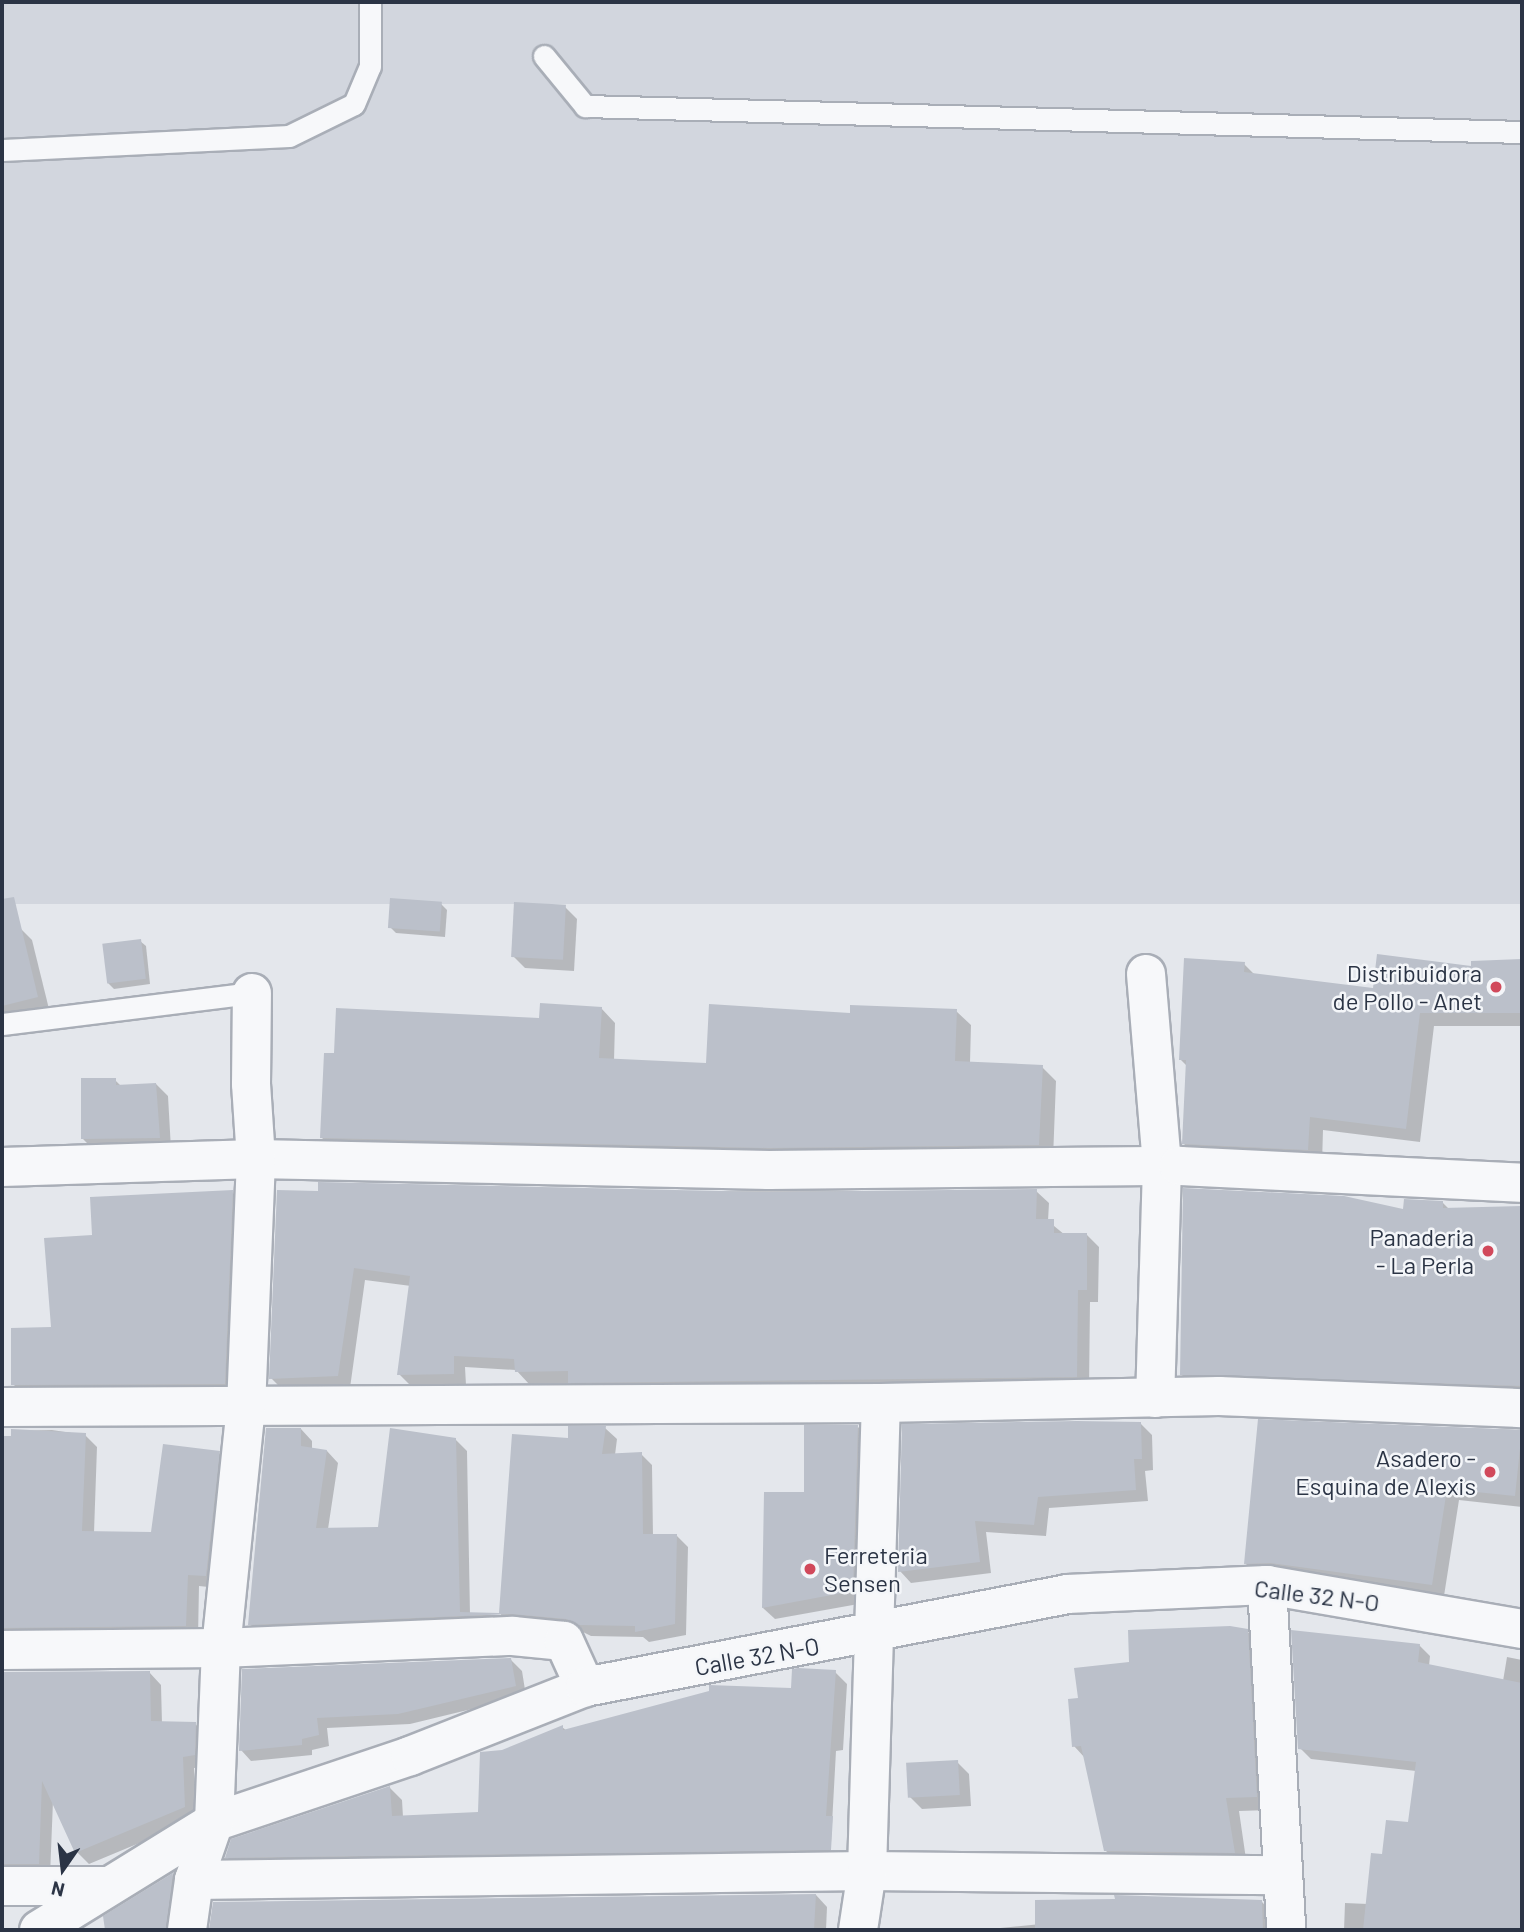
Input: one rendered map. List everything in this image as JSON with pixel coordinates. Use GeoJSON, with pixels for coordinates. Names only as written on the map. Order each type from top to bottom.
{"type":"FeatureCollection","features":[{"type":"Feature","properties":{"kind":"street"},"geometry":{"type":"LineString","coordinates":[[1146,974],[1162,1166],[1155,1398]]}},
{"type":"Feature","properties":{"kind":"street"},"geometry":{"type":"LineString","coordinates":[[187,1930],[194,1880],[214,1822],[221,1648],[246,1408],[256,1158],[252,993]]}},
{"type":"Feature","properties":{"kind":"street"},"geometry":{"type":"LineString","coordinates":[[2,1167],[256,1158],[769,1170],[1162,1166],[1522,1183]]}},
{"type":"Feature","properties":{"kind":"street"},"geometry":{"type":"LineString","coordinates":[[2,1407],[246,1408],[1155,1398],[1522,1408]]}},
{"type":"Feature","properties":{"kind":"street"},"geometry":{"type":"LineString","coordinates":[[858,1930],[867,1871],[881,1403]]}},
{"type":"Feature","properties":{"kind":"street"},"geometry":{"type":"LineString","coordinates":[[1267,1585],[1286,1930]]}},
{"type":"Feature","properties":{"kind":"street","name":"Calle 32 N-O"},"geometry":{"type":"LineString","coordinates":[[39,1930],[214,1822],[410,1756],[585,1687],[872,1635],[1067,1594],[1267,1585],[1522,1629]]}},
{"type":"Feature","properties":{"kind":"street"},"geometry":{"type":"LineString","coordinates":[[2,1650],[221,1648],[513,1636],[564,1641],[585,1687]]}},
{"type":"Feature","properties":{"kind":"street"},"geometry":{"type":"LineString","coordinates":[[194,1880],[867,1871],[1282,1875]]}},
{"type":"Feature","properties":{"kind":"street"},"geometry":{"type":"LineString","coordinates":[[2,1886],[108,1886]]}},
{"type":"Feature","properties":{"kind":"lane"},"geometry":{"type":"LineString","coordinates":[[2,150],[289,136],[354,104],[370,66],[369,2]]}},
{"type":"Feature","properties":{"kind":"lane"},"geometry":{"type":"LineString","coordinates":[[544,56],[585,106],[1522,132]]}},
{"type":"Feature","properties":{"kind":"lane"},"geometry":{"type":"LineString","coordinates":[[2,1024],[252,993]]}},
{"type":"Feature","properties":{"kind":"shaded area"},"geometry":{"type":"Polygon","coordinates":[[[2,2],[1522,2],[1522,904],[2,904],[2,2]]]}},
{"type":"Feature","properties":{"kind":"building"},"geometry":{"type":"Polygon","coordinates":[[[14,897],[38,997],[2,1006],[2,899],[14,897]]]}},
{"type":"Feature","properties":{"kind":"building"},"geometry":{"type":"Polygon","coordinates":[[[390,898],[442,902],[440,932],[388,928],[390,898]]]}},
{"type":"Feature","properties":{"kind":"building"},"geometry":{"type":"Polygon","coordinates":[[[514,902],[566,905],[563,960],[511,957],[514,902]]]}},
{"type":"Feature","properties":{"kind":"building"},"geometry":{"type":"Polygon","coordinates":[[[141,939],[146,979],[107,983],[102,944],[141,939]]]}},
{"type":"Feature","properties":{"kind":"building"},"geometry":{"type":"Polygon","coordinates":[[[1377,954],[1471,966],[1471,961],[1522,959],[1522,1013],[1420,1013],[1406,1129],[1310,1117],[1308,1150],[1182,1144],[1186,1060],[1179,1060],[1184,958],[1245,962],[1244,972],[1373,988],[1377,954]]]}},
{"type":"Feature","properties":{"kind":"building"},"geometry":{"type":"Polygon","coordinates":[[[540,1003],[602,1007],[599,1058],[706,1063],[709,1004],[850,1013],[850,1005],[957,1009],[955,1061],[1043,1065],[1039,1145],[769,1148],[320,1138],[324,1053],[334,1053],[336,1008],[539,1018],[540,1003]]]}},
{"type":"Feature","properties":{"kind":"building"},"geometry":{"type":"Polygon","coordinates":[[[81,1078],[116,1078],[116,1085],[156,1083],[160,1138],[81,1139],[81,1078]]]}},
{"type":"Feature","properties":{"kind":"building"},"geometry":{"type":"Polygon","coordinates":[[[318,1182],[769,1192],[1037,1189],[1036,1219],[1054,1219],[1054,1233],[1087,1233],[1087,1290],[1078,1290],[1077,1377],[568,1383],[568,1371],[515,1372],[514,1359],[454,1356],[454,1374],[397,1375],[410,1276],[354,1268],[338,1376],[269,1379],[277,1190],[318,1191],[318,1182]]]}},
{"type":"Feature","properties":{"kind":"building"},"geometry":{"type":"Polygon","coordinates":[[[1183,1188],[1344,1196],[1403,1209],[1404,1199],[1443,1201],[1443,1208],[1522,1206],[1522,1386],[1180,1375],[1183,1188]]]}},
{"type":"Feature","properties":{"kind":"building"},"geometry":{"type":"Polygon","coordinates":[[[233,1190],[225,1384],[11,1385],[11,1328],[51,1327],[44,1238],[92,1235],[90,1197],[233,1190]]]}},
{"type":"Feature","properties":{"kind":"building"},"geometry":{"type":"Polygon","coordinates":[[[1258,1419],[1522,1430],[1515,1496],[1447,1489],[1432,1585],[1270,1563],[1244,1564],[1258,1419]]]}},
{"type":"Feature","properties":{"kind":"building"},"geometry":{"type":"Polygon","coordinates":[[[1141,1422],[1142,1459],[1134,1459],[1136,1490],[1038,1497],[1034,1525],[975,1521],[980,1562],[898,1572],[902,1424],[1141,1422]]]}},
{"type":"Feature","properties":{"kind":"building"},"geometry":{"type":"Polygon","coordinates":[[[804,1425],[858,1425],[853,1591],[762,1608],[764,1492],[804,1492],[804,1425]]]}},
{"type":"Feature","properties":{"kind":"building"},"geometry":{"type":"Polygon","coordinates":[[[568,1426],[606,1426],[602,1454],[642,1452],[643,1534],[677,1534],[675,1624],[635,1632],[635,1626],[578,1625],[566,1619],[512,1614],[248,1625],[266,1428],[301,1428],[301,1446],[327,1450],[316,1528],[378,1527],[390,1428],[456,1438],[460,1612],[499,1613],[512,1434],[568,1438],[568,1426]]]}},
{"type":"Feature","properties":{"kind":"building"},"geometry":{"type":"Polygon","coordinates":[[[11,1429],[86,1433],[82,1531],[151,1532],[163,1444],[220,1451],[206,1576],[188,1575],[186,1626],[2,1628],[2,1436],[11,1436],[11,1429]]]}},
{"type":"Feature","properties":{"kind":"building"},"geometry":{"type":"Polygon","coordinates":[[[1230,1626],[1248,1629],[1257,1797],[1226,1798],[1235,1853],[1104,1851],[1081,1746],[1072,1747],[1068,1699],[1078,1698],[1074,1668],[1129,1662],[1128,1630],[1230,1626]]]}},
{"type":"Feature","properties":{"kind":"building"},"geometry":{"type":"Polygon","coordinates":[[[1291,1630],[1420,1644],[1418,1662],[1522,1683],[1522,1930],[1363,1930],[1371,1853],[1382,1854],[1386,1820],[1408,1822],[1416,1762],[1298,1749],[1291,1630]]]}},
{"type":"Feature","properties":{"kind":"building"},"geometry":{"type":"Polygon","coordinates":[[[511,1658],[516,1686],[398,1714],[317,1718],[319,1735],[302,1739],[302,1745],[239,1751],[242,1669],[511,1658]]]}},
{"type":"Feature","properties":{"kind":"building"},"geometry":{"type":"Polygon","coordinates":[[[792,1669],[836,1670],[826,1816],[833,1816],[831,1850],[225,1858],[231,1839],[390,1786],[392,1816],[478,1812],[480,1752],[502,1750],[563,1725],[563,1730],[709,1691],[709,1685],[791,1688],[792,1669]]]}},
{"type":"Feature","properties":{"kind":"building"},"geometry":{"type":"Polygon","coordinates":[[[150,1671],[151,1721],[196,1722],[195,1755],[183,1757],[185,1807],[75,1853],[42,1781],[39,1864],[2,1864],[2,1672],[150,1671]]]}},
{"type":"Feature","properties":{"kind":"building"},"geometry":{"type":"Polygon","coordinates":[[[958,1760],[960,1795],[908,1798],[906,1763],[958,1760]]]}},
{"type":"Feature","properties":{"kind":"building"},"geometry":{"type":"Polygon","coordinates":[[[173,1873],[166,1930],[105,1930],[103,1916],[173,1873]]]}},
{"type":"Feature","properties":{"kind":"building"},"geometry":{"type":"Polygon","coordinates":[[[816,1894],[814,1930],[209,1930],[213,1902],[816,1894]]]}},
{"type":"Feature","properties":{"kind":"building"},"geometry":{"type":"Polygon","coordinates":[[[1114,1895],[1262,1900],[1263,1930],[1035,1930],[1035,1900],[1115,1899],[1114,1895]]]}},
{"type":"Feature","properties":{"kind":"place","name":"Distribuidora de Pollo - Anet"},"geometry":{"type":"Point","coordinates":[1496,987]}},
{"type":"Feature","properties":{"kind":"place","name":"Panaderia - La Perla"},"geometry":{"type":"Point","coordinates":[1488,1251]}},
{"type":"Feature","properties":{"kind":"place","name":"Asadero - Esquina de Alexis"},"geometry":{"type":"Point","coordinates":[1490,1472]}},
{"type":"Feature","properties":{"kind":"place","name":"Ferreteria Sensen"},"geometry":{"type":"Point","coordinates":[810,1569]}}]}
